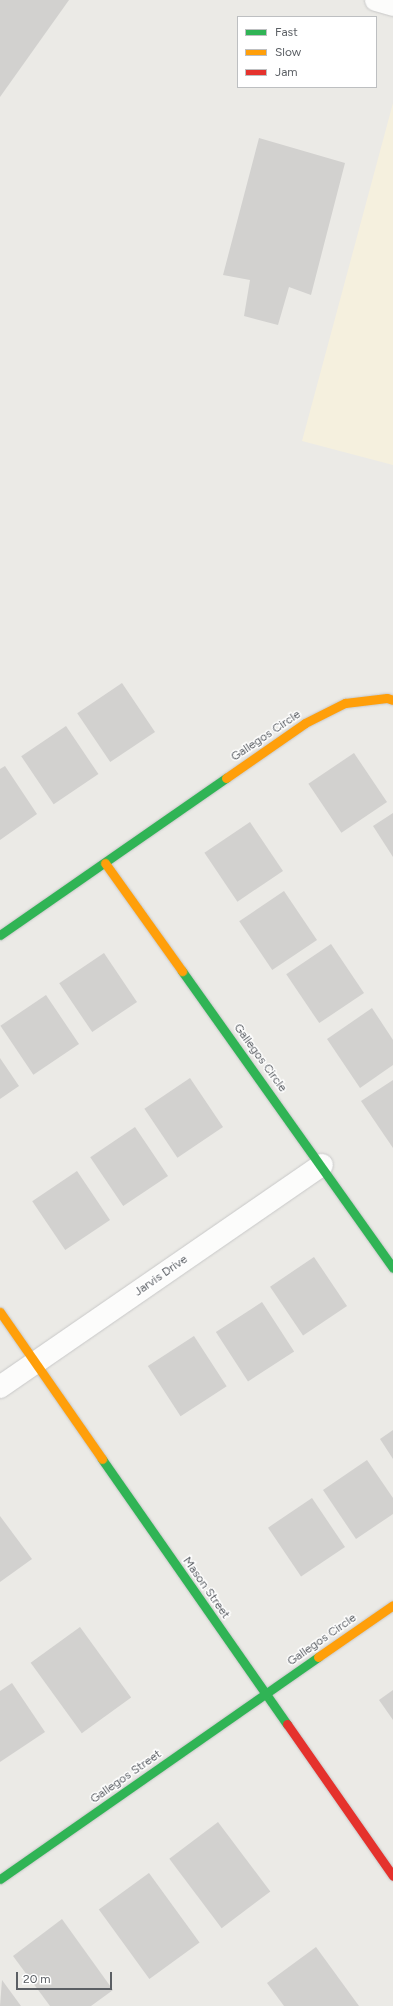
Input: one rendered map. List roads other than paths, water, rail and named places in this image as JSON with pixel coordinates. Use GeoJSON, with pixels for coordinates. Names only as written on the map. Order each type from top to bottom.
{"type":"FeatureCollection","features":[{"type":"Feature","properties":{"kind":"street"},"geometry":{"type":"LineString","coordinates":[[376,0],[393,5]]}},
{"type":"Feature","properties":{"kind":"street","name":"Gallegos Circle"},"geometry":{"type":"LineString","coordinates":[[0,935],[305,723],[345,703],[387,698],[393,700]]}},
{"type":"Feature","properties":{"kind":"street","name":"Gallegos Circle"},"geometry":{"type":"LineString","coordinates":[[105,863],[322,1165],[393,1268]]}},
{"type":"Feature","properties":{"kind":"street","name":"Jarvis Drive"},"geometry":{"type":"LineString","coordinates":[[0,1387],[322,1165]]}},
{"type":"Feature","properties":{"kind":"street","name":"Mason Street"},"geometry":{"type":"LineString","coordinates":[[0,1312],[266,1696],[393,1876]]}},
{"type":"Feature","properties":{"kind":"street","name":"Gallegos Circle"},"geometry":{"type":"LineString","coordinates":[[266,1696],[393,1605]]}},
{"type":"Feature","properties":{"kind":"street","name":"Gallegos Street"},"geometry":{"type":"LineString","coordinates":[[0,1879],[266,1696]]}}]}
